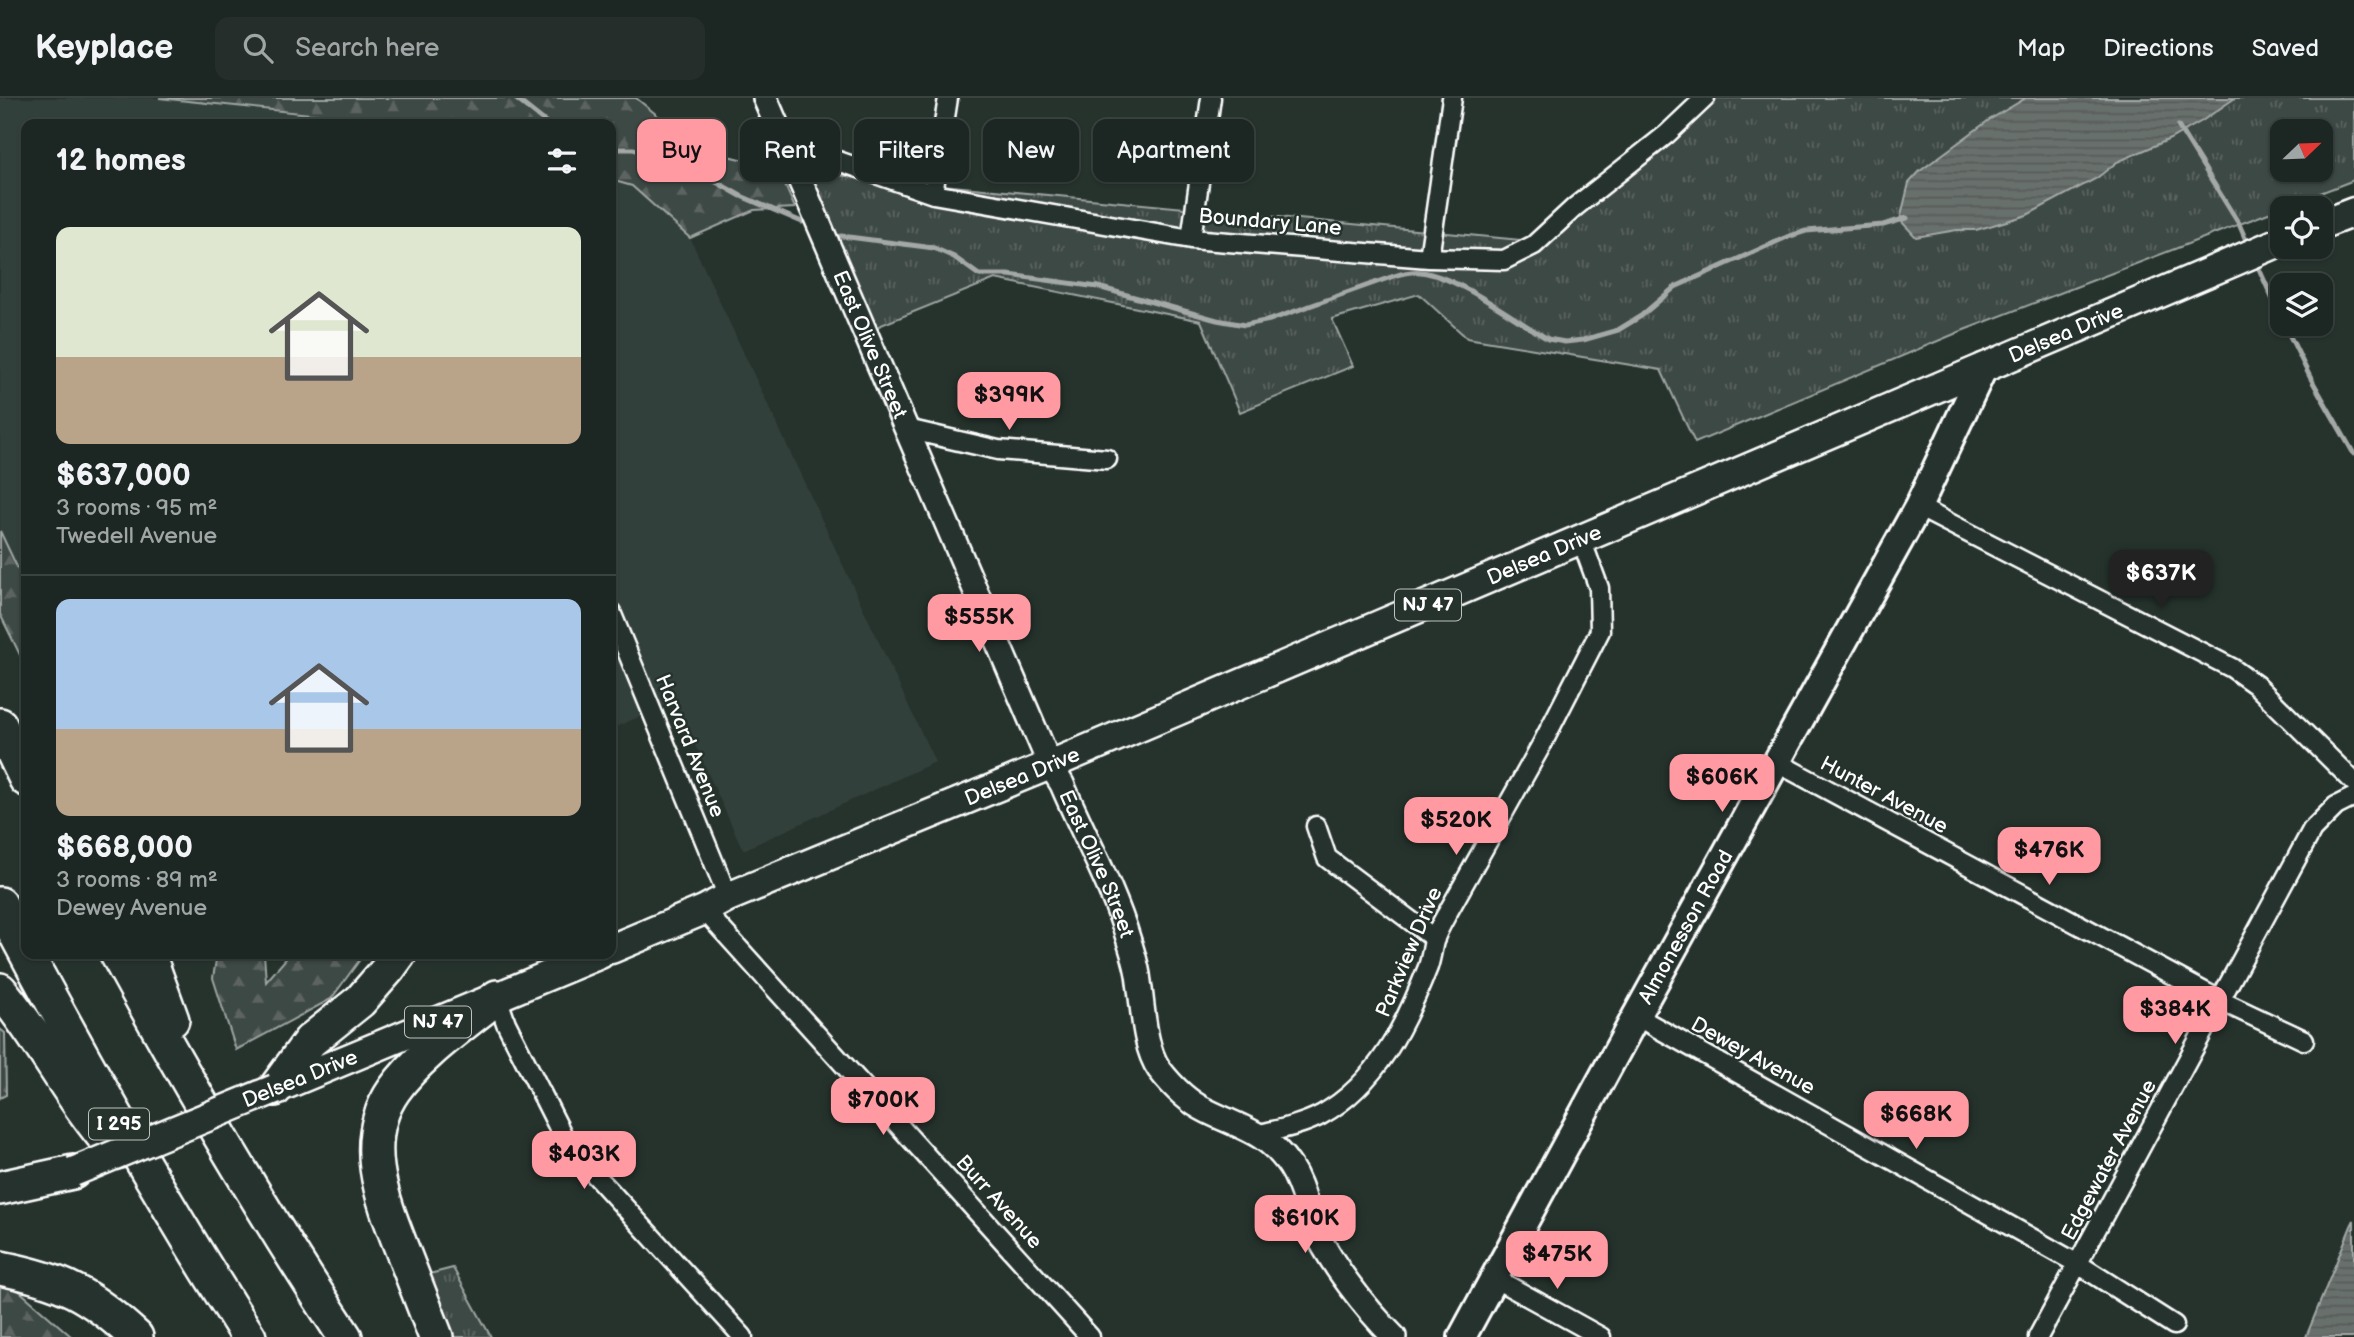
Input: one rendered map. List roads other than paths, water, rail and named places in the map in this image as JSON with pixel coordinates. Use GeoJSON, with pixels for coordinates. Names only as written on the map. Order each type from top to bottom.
{"type":"FeatureCollection","features":[{"type":"Feature","properties":{"kind":"highway"},"geometry":{"type":"LineString","coordinates":[[0,725],[21,769]]}},
{"type":"Feature","properties":{"kind":"highway","name":"I 295"},"geometry":{"type":"LineString","coordinates":[[0,904],[21,944]]}},
{"type":"Feature","properties":{"kind":"highway","name":"I 295"},"geometry":{"type":"LineString","coordinates":[[29,959],[79,1054],[164,1201],[249,1337]]}},
{"type":"Feature","properties":{"kind":"highway"},"geometry":{"type":"LineString","coordinates":[[120,959],[202,1105],[345,1337]]}},
{"type":"Feature","properties":{"kind":"highway"},"geometry":{"type":"LineString","coordinates":[[150,959],[202,1105]]}},
{"type":"Feature","properties":{"kind":"highway"},"geometry":{"type":"LineString","coordinates":[[275,1089],[310,1041],[360,1001],[395,959]]}},
{"type":"Feature","properties":{"kind":"highway"},"geometry":{"type":"LineString","coordinates":[[0,990],[22,1017],[102,1136],[164,1201]]}},
{"type":"Feature","properties":{"kind":"highway"},"geometry":{"type":"LineString","coordinates":[[436,1337],[379,1187],[376,1157],[379,1129],[389,1098],[411,1069],[497,997]]}},
{"type":"Feature","properties":{"kind":"highway"},"geometry":{"type":"LineString","coordinates":[[0,1188],[73,1172]]}},
{"type":"Feature","properties":{"kind":"highway"},"geometry":{"type":"LineString","coordinates":[[0,1268],[40,1276],[82,1293],[114,1315],[136,1337]]}},
{"type":"Feature","properties":{"kind":"main road"},"geometry":{"type":"LineString","coordinates":[[2333,221],[2353,214]]}},
{"type":"Feature","properties":{"kind":"main road","name":"Delsea Drive"},"geometry":{"type":"LineString","coordinates":[[616,947],[2263,249]]}},
{"type":"Feature","properties":{"kind":"main road","name":"Almonesson Road"},"geometry":{"type":"LineString","coordinates":[[1462,1337],[1918,507],[1984,367]]}},
{"type":"Feature","properties":{"kind":"main road","name":"Delsea Drive"},"geometry":{"type":"LineString","coordinates":[[0,1202],[588,959]]}},
{"type":"Feature","properties":{"kind":"street","name":"East Olive Street"},"geometry":{"type":"LineString","coordinates":[[765,98],[774,119]]}},
{"type":"Feature","properties":{"kind":"street"},"geometry":{"type":"LineString","coordinates":[[933,194],[948,98]]}},
{"type":"Feature","properties":{"kind":"street"},"geometry":{"type":"LineString","coordinates":[[1191,239],[1211,98]]}},
{"type":"Feature","properties":{"kind":"street"},"geometry":{"type":"LineString","coordinates":[[1429,258],[1452,98]]}},
{"type":"Feature","properties":{"kind":"street","name":"Boundary Lane"},"geometry":{"type":"LineString","coordinates":[[840,162],[933,194],[1191,239],[1429,258],[1504,260],[1534,245],[1575,207],[1667,134],[1706,98]]}},
{"type":"Feature","properties":{"kind":"street","name":"East Olive Street"},"geometry":{"type":"LineString","coordinates":[[801,182],[1050,765],[1062,784],[1122,921],[1139,980],[1141,1004],[1157,1066],[1170,1083],[1204,1110],[1260,1135],[1289,1165],[1307,1204],[1313,1225],[1359,1297],[1394,1337]]}},
{"type":"Feature","properties":{"kind":"street"},"geometry":{"type":"LineString","coordinates":[[906,429],[998,450],[1107,459]]}},
{"type":"Feature","properties":{"kind":"street"},"geometry":{"type":"LineString","coordinates":[[1918,507],[2232,668],[2256,685],[2354,782]]}},
{"type":"Feature","properties":{"kind":"street","name":"Parkview Drive"},"geometry":{"type":"LineString","coordinates":[[1260,1135],[1302,1124],[1321,1115],[1355,1090],[1396,1041],[1430,962],[1435,939],[1454,900],[1572,688],[1600,631],[1599,587],[1581,539]]}},
{"type":"Feature","properties":{"kind":"street","name":"Harvard Avenue"},"geometry":{"type":"LineString","coordinates":[[616,626],[716,904]]}},
{"type":"Feature","properties":{"kind":"street","name":"Hunter Avenue"},"geometry":{"type":"LineString","coordinates":[[1778,763],[2221,1001],[2304,1040]]}},
{"type":"Feature","properties":{"kind":"street","name":"Edgewater Avenue"},"geometry":{"type":"LineString","coordinates":[[2038,1337],[2312,830],[2336,806],[2354,797]]}},
{"type":"Feature","properties":{"kind":"street"},"geometry":{"type":"LineString","coordinates":[[1316,826],[1327,858],[1435,939]]}},
{"type":"Feature","properties":{"kind":"street","name":"Burr Avenue"},"geometry":{"type":"LineString","coordinates":[[716,904],[1090,1337]]}},
{"type":"Feature","properties":{"kind":"street"},"geometry":{"type":"LineString","coordinates":[[497,997],[506,1023],[567,1143],[743,1337]]}},
{"type":"Feature","properties":{"kind":"street","name":"Dewey Avenue"},"geometry":{"type":"LineString","coordinates":[[1636,1016],[2078,1264],[2174,1325]]}},
{"type":"Feature","properties":{"kind":"street"},"geometry":{"type":"LineString","coordinates":[[1494,1278],[1601,1337]]}},
{"type":"Feature","properties":{"kind":"waterway"},"geometry":{"type":"LineString","coordinates":[[515,98],[542,119]]}},
{"type":"Feature","properties":{"kind":"waterway"},"geometry":{"type":"LineString","coordinates":[[2178,126],[2239,224],[2249,247]]}},
{"type":"Feature","properties":{"kind":"waterway"},"geometry":{"type":"LineString","coordinates":[[616,149],[633,149],[679,161],[741,196],[802,222]]}},
{"type":"Feature","properties":{"kind":"waterway"},"geometry":{"type":"LineString","coordinates":[[841,236],[934,248],[954,257],[979,275],[1009,275],[1098,287],[1217,320],[1245,325],[1270,320],[1397,275],[1421,272],[1436,275],[1469,290],[1548,339],[1565,342],[1618,330],[1641,316],[1675,287],[1787,237],[1806,231],[1883,225],[1907,218]]}},
{"type":"Feature","properties":{"kind":"waterway"},"geometry":{"type":"LineString","coordinates":[[2256,262],[2270,293]]}},
{"type":"Feature","properties":{"kind":"waterway"},"geometry":{"type":"LineString","coordinates":[[2290,336],[2354,454]]}}]}
